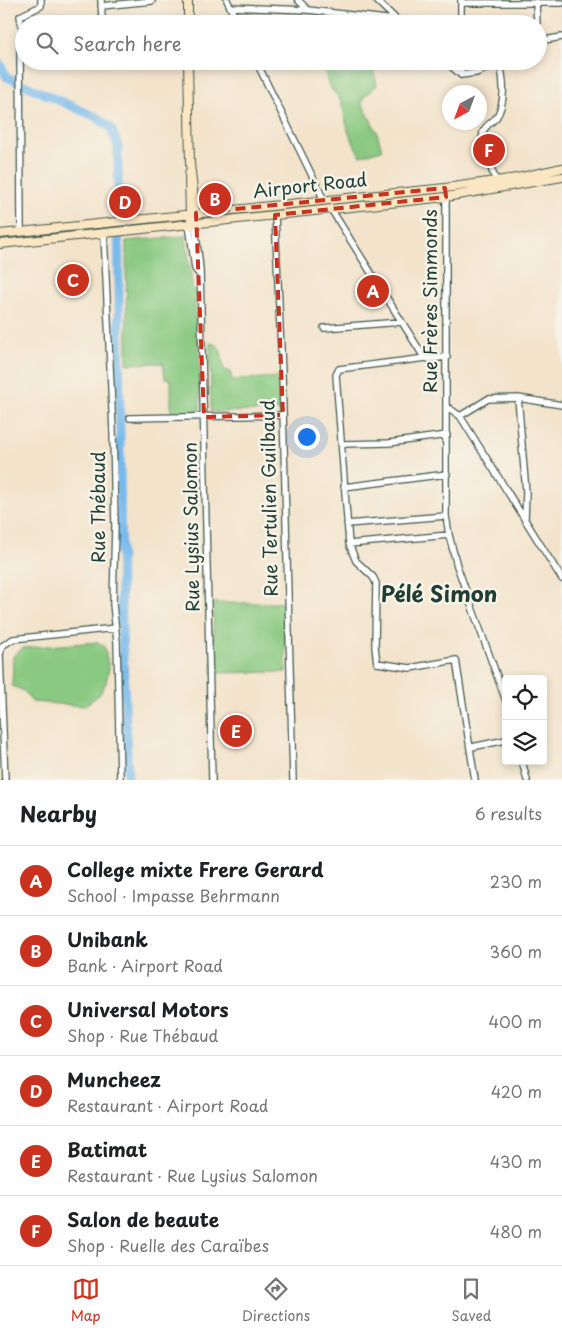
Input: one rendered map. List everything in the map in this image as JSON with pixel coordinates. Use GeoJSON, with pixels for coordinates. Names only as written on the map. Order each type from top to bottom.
{"type":"FeatureCollection","features":[{"type":"Feature","properties":{"kind":"main road"},"geometry":{"type":"LineString","coordinates":[[188,0],[188,15]]}},
{"type":"Feature","properties":{"kind":"main road"},"geometry":{"type":"LineString","coordinates":[[188,70],[190,164],[187,183],[193,213],[192,224]]}},
{"type":"Feature","properties":{"kind":"main road","name":"Airport Road"},"geometry":{"type":"LineString","coordinates":[[0,234],[445,188],[496,182],[562,168]]}},
{"type":"Feature","properties":{"kind":"main road","name":"Airport Road"},"geometry":{"type":"LineString","coordinates":[[0,244],[446,197],[562,177]]}},
{"type":"Feature","properties":{"kind":"main road"},"geometry":{"type":"LineString","coordinates":[[445,188],[446,197]]}},
{"type":"Feature","properties":{"kind":"street"},"geometry":{"type":"LineString","coordinates":[[22,15],[41,6],[41,0]]}},
{"type":"Feature","properties":{"kind":"street"},"geometry":{"type":"LineString","coordinates":[[227,0],[234,15]]}},
{"type":"Feature","properties":{"kind":"street"},"geometry":{"type":"LineString","coordinates":[[298,0],[308,10]]}},
{"type":"Feature","properties":{"kind":"street"},"geometry":{"type":"LineString","coordinates":[[376,0],[391,15]]}},
{"type":"Feature","properties":{"kind":"street"},"geometry":{"type":"LineString","coordinates":[[101,3],[152,1]]}},
{"type":"Feature","properties":{"kind":"street"},"geometry":{"type":"LineString","coordinates":[[461,15],[461,2],[562,3]]}},
{"type":"Feature","properties":{"kind":"street"},"geometry":{"type":"LineString","coordinates":[[536,2],[537,15]]}},
{"type":"Feature","properties":{"kind":"street"},"geometry":{"type":"LineString","coordinates":[[230,7],[308,10],[346,15]]}},
{"type":"Feature","properties":{"kind":"street"},"geometry":{"type":"LineString","coordinates":[[547,40],[562,37]]}},
{"type":"Feature","properties":{"kind":"street"},"geometry":{"type":"LineString","coordinates":[[19,70],[21,232]]}},
{"type":"Feature","properties":{"kind":"street"},"geometry":{"type":"LineString","coordinates":[[260,70],[324,200]]}},
{"type":"Feature","properties":{"kind":"street"},"geometry":{"type":"LineString","coordinates":[[455,70],[461,75],[484,70]]}},
{"type":"Feature","properties":{"kind":"street"},"geometry":{"type":"LineString","coordinates":[[461,70],[461,75]]}},
{"type":"Feature","properties":{"kind":"street"},"geometry":{"type":"LineString","coordinates":[[496,182],[483,141],[483,132],[498,114],[503,93],[503,70]]}},
{"type":"Feature","properties":{"kind":"street","name":"Rue Frères Simmonds"},"geometry":{"type":"LineString","coordinates":[[446,197],[446,406],[460,416],[562,578]]}},
{"type":"Feature","properties":{"kind":"street"},"geometry":{"type":"LineString","coordinates":[[331,209],[401,322],[426,358]]}},
{"type":"Feature","properties":{"kind":"street","name":"Rue Tertulien Guilbaud"},"geometry":{"type":"LineString","coordinates":[[275,215],[283,415],[293,780]]}},
{"type":"Feature","properties":{"kind":"street","name":"Rue Lysius Salomon"},"geometry":{"type":"LineString","coordinates":[[192,224],[196,269],[199,274],[212,780]]}},
{"type":"Feature","properties":{"kind":"street","name":"Rue Thébaud"},"geometry":{"type":"LineString","coordinates":[[105,233],[113,432],[115,525],[113,604],[116,628],[120,780]]}},
{"type":"Feature","properties":{"kind":"street"},"geometry":{"type":"LineString","coordinates":[[324,328],[401,322]]}},
{"type":"Feature","properties":{"kind":"street"},"geometry":{"type":"LineString","coordinates":[[447,358],[426,358],[339,369],[336,375],[349,544],[356,561],[373,577],[376,583],[375,647],[378,663],[410,668],[456,660],[476,780]]}},
{"type":"Feature","properties":{"kind":"street"},"geometry":{"type":"LineString","coordinates":[[460,416],[488,399],[518,398],[562,405]]}},
{"type":"Feature","properties":{"kind":"street"},"geometry":{"type":"LineString","coordinates":[[518,398],[526,492],[524,520]]}},
{"type":"Feature","properties":{"kind":"street"},"geometry":{"type":"LineString","coordinates":[[446,406],[446,516],[449,535],[457,566],[502,689]]}},
{"type":"Feature","properties":{"kind":"street"},"geometry":{"type":"LineString","coordinates":[[130,418],[283,415]]}},
{"type":"Feature","properties":{"kind":"street"},"geometry":{"type":"LineString","coordinates":[[342,444],[389,443],[447,435]]}},
{"type":"Feature","properties":{"kind":"street"},"geometry":{"type":"LineString","coordinates":[[344,487],[447,474]]}},
{"type":"Feature","properties":{"kind":"street"},"geometry":{"type":"LineString","coordinates":[[347,524],[446,516]]}},
{"type":"Feature","properties":{"kind":"street"},"geometry":{"type":"LineString","coordinates":[[349,544],[449,535]]}},
{"type":"Feature","properties":{"kind":"street"},"geometry":{"type":"LineString","coordinates":[[5,780],[0,655],[2,646],[13,639],[116,628]]}},
{"type":"Feature","properties":{"kind":"street"},"geometry":{"type":"LineString","coordinates":[[472,747],[502,741]]}},
{"type":"Feature","properties":{"kind":"street"},"geometry":{"type":"LineString","coordinates":[[523,765],[527,780]]}},
{"type":"Feature","properties":{"kind":"highlighted area"},"geometry":{"type":"Polygon","coordinates":[[[445,188],[446,197],[275,215],[283,415],[204,417],[196,213],[445,188]]]}},
{"type":"Feature","properties":{"kind":"green space"},"geometry":{"type":"Polygon","coordinates":[[[247,14],[283,15],[245,15],[247,14]]]}},
{"type":"Feature","properties":{"kind":"green space"},"geometry":{"type":"Polygon","coordinates":[[[324,70],[373,70],[377,85],[363,98],[362,103],[377,132],[382,150],[360,156],[349,134],[341,101],[329,86],[324,70]]]}},
{"type":"Feature","properties":{"kind":"green space"},"geometry":{"type":"Polygon","coordinates":[[[186,236],[199,337],[200,414],[171,414],[171,380],[165,378],[163,363],[127,364],[126,241],[186,236]]]}},
{"type":"Feature","properties":{"kind":"green space"},"geometry":{"type":"Polygon","coordinates":[[[210,343],[217,345],[221,351],[224,370],[230,371],[232,380],[279,377],[280,411],[211,412],[210,343]]]}},
{"type":"Feature","properties":{"kind":"green space"},"geometry":{"type":"Polygon","coordinates":[[[214,603],[284,603],[286,672],[212,673],[214,603]]]}},
{"type":"Feature","properties":{"kind":"green space"},"geometry":{"type":"Polygon","coordinates":[[[98,642],[104,646],[109,668],[106,683],[100,694],[84,706],[32,702],[24,691],[12,686],[13,656],[23,648],[98,642]]]}},
{"type":"Feature","properties":{"kind":"waterway"},"geometry":{"type":"LineString","coordinates":[[0,64],[7,77],[96,117],[111,128],[118,146],[121,605],[128,780]]}},
{"type":"Feature","properties":{"kind":"place","name":"Salon de beaute"},"geometry":{"type":"Point","coordinates":[489,150]}},
{"type":"Feature","properties":{"kind":"place","name":"Unibank"},"geometry":{"type":"Point","coordinates":[215,199]}},
{"type":"Feature","properties":{"kind":"place","name":"Muncheez"},"geometry":{"type":"Point","coordinates":[125,202]}},
{"type":"Feature","properties":{"kind":"place","name":"Universal Motors"},"geometry":{"type":"Point","coordinates":[73,280]}},
{"type":"Feature","properties":{"kind":"place","name":"College mixte Frere Gerard"},"geometry":{"type":"Point","coordinates":[373,291]}},
{"type":"Feature","properties":{"kind":"place","name":"Batimat"},"geometry":{"type":"Point","coordinates":[236,731]}},
{"type":"Feature","properties":{"kind":"district","name":"Pélé Simon"},"geometry":{"type":"Point","coordinates":[439,594]}}]}
